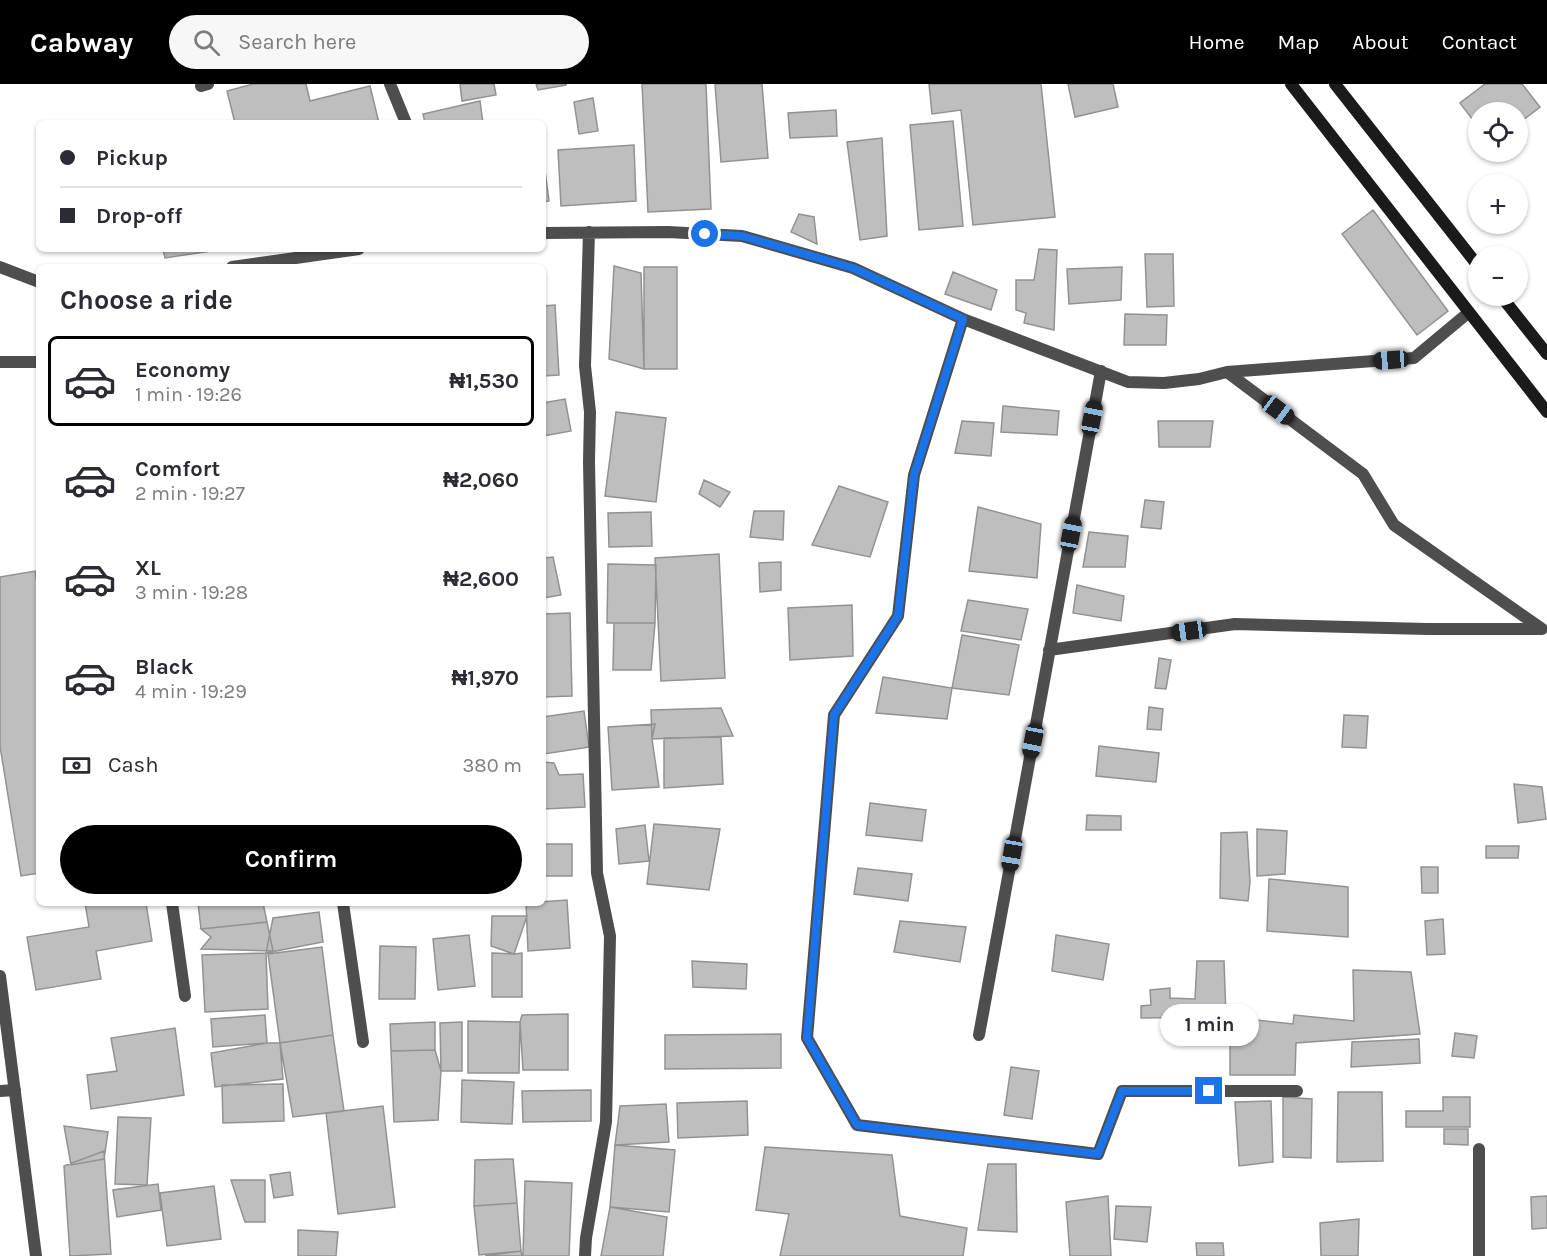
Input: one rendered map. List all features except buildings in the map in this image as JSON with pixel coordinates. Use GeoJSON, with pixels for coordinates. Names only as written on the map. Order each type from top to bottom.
{"type":"FeatureCollection","features":[{"type":"Feature","properties":{"kind":"main road"},"geometry":{"type":"LineString","coordinates":[[1291,84],[1547,412]]}},
{"type":"Feature","properties":{"kind":"main road"},"geometry":{"type":"LineString","coordinates":[[1335,84],[1468,253]]}},
{"type":"Feature","properties":{"kind":"main road"},"geometry":{"type":"LineString","coordinates":[[1509,306],[1547,354]]}},
{"type":"Feature","properties":{"kind":"street"},"geometry":{"type":"LineString","coordinates":[[390,84],[405,120]]}},
{"type":"Feature","properties":{"kind":"street"},"geometry":{"type":"LineString","coordinates":[[585,1256],[606,1122],[610,936],[597,873],[590,412],[585,366],[589,232]]}},
{"type":"Feature","properties":{"kind":"street"},"geometry":{"type":"LineString","coordinates":[[546,233],[668,232],[742,236],[853,268],[963,319],[1128,382],[1164,383],[1199,379],[1227,372],[1414,358],[1468,313]]}},
{"type":"Feature","properties":{"kind":"street"},"geometry":{"type":"LineString","coordinates":[[265,264],[340,252]]}},
{"type":"Feature","properties":{"kind":"street"},"geometry":{"type":"LineString","coordinates":[[0,267],[36,281]]}},
{"type":"Feature","properties":{"kind":"street"},"geometry":{"type":"LineString","coordinates":[[963,319],[914,475],[898,616],[834,715],[807,1038],[857,1125],[1098,1154],[1122,1091],[1297,1092]]}},
{"type":"Feature","properties":{"kind":"street"},"geometry":{"type":"LineString","coordinates":[[0,362],[36,362]]}},
{"type":"Feature","properties":{"kind":"street"},"geometry":{"type":"LineString","coordinates":[[979,1035],[1101,371]]}},
{"type":"Feature","properties":{"kind":"street"},"geometry":{"type":"LineString","coordinates":[[1049,650],[1235,624],[1427,629],[1542,629],[1394,525],[1363,474],[1227,372]]}},
{"type":"Feature","properties":{"kind":"street"},"geometry":{"type":"LineString","coordinates":[[172,906],[185,996]]}},
{"type":"Feature","properties":{"kind":"street"},"geometry":{"type":"LineString","coordinates":[[343,906],[363,1042]]}},
{"type":"Feature","properties":{"kind":"street"},"geometry":{"type":"LineString","coordinates":[[0,976],[36,1256]]}},
{"type":"Feature","properties":{"kind":"street"},"geometry":{"type":"LineString","coordinates":[[0,1091],[15,1090]]}},
{"type":"Feature","properties":{"kind":"street"},"geometry":{"type":"LineString","coordinates":[[1479,1149],[1479,1256]]}},
{"type":"Feature","properties":{"kind":"route"},"geometry":{"type":"LineString","coordinates":[[705,234],[742,236],[853,268],[963,319],[914,475],[898,616],[834,715],[807,1038],[857,1125],[1098,1154],[1122,1091],[1209,1091]]}}]}
